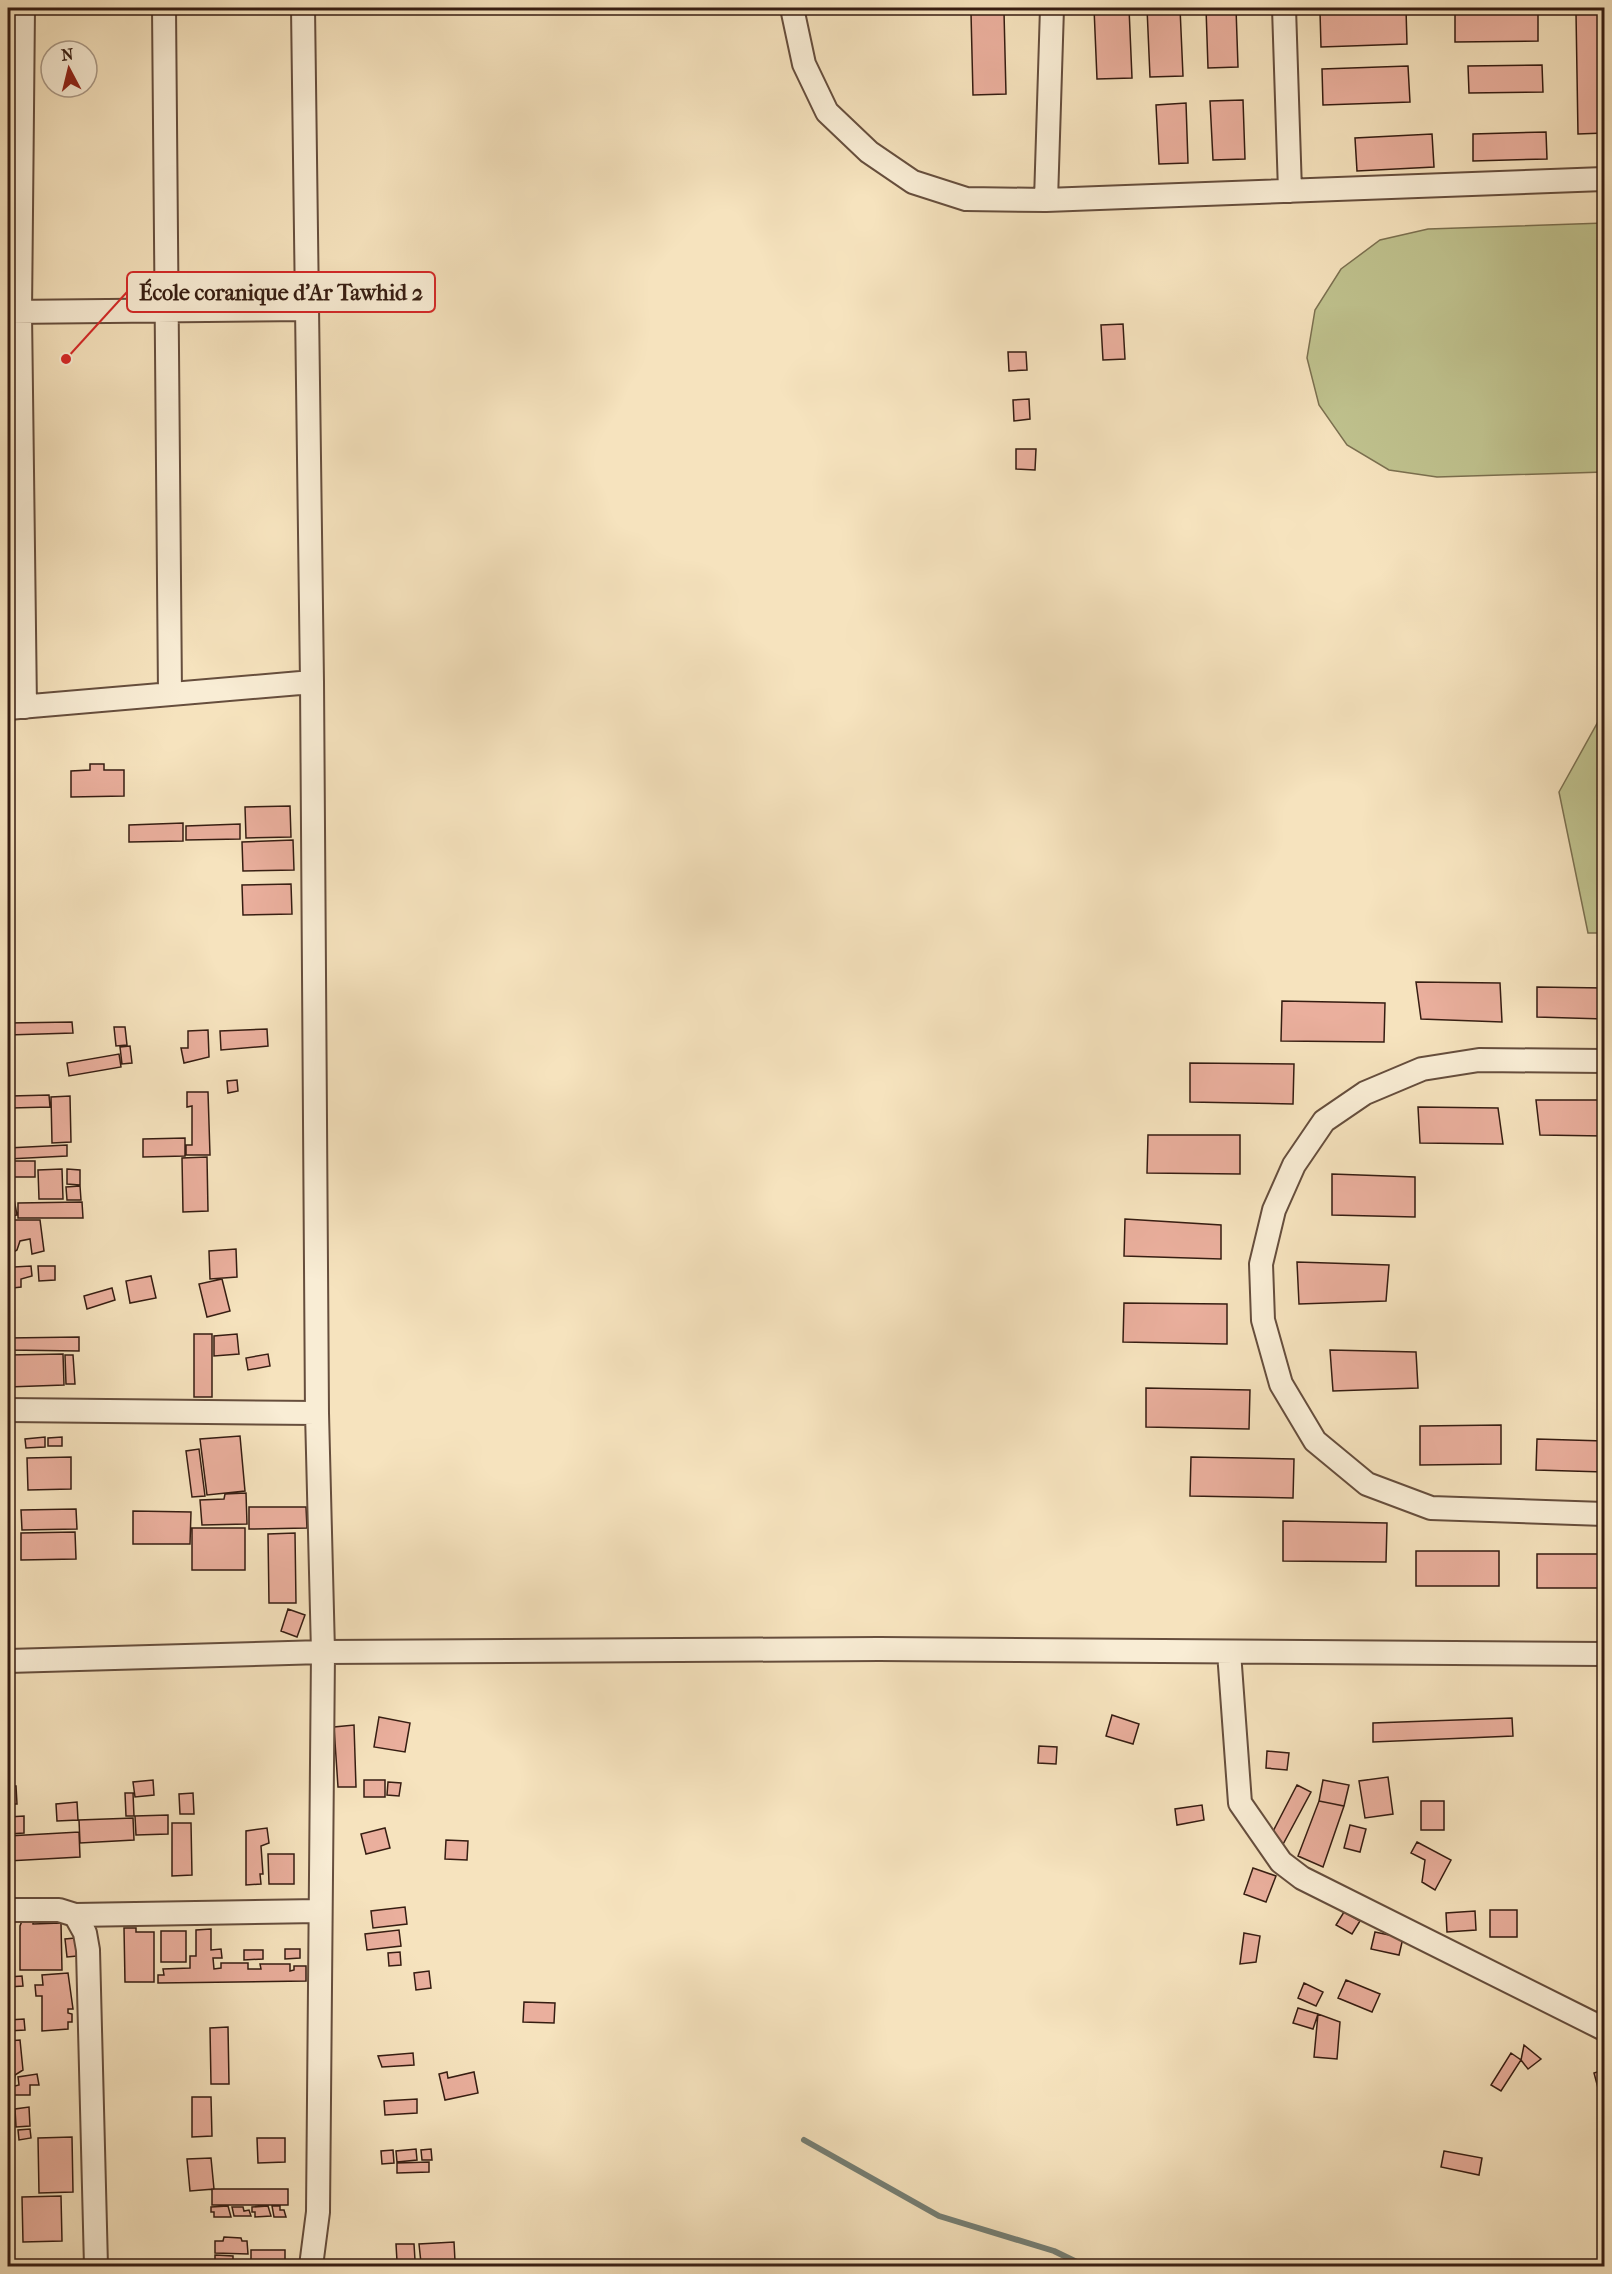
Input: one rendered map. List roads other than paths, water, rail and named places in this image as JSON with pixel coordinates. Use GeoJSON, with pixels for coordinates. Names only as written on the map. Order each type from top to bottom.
{"type":"FeatureCollection","features":[{"type":"Feature","properties":{"kind":"street"},"geometry":{"type":"LineString","coordinates":[[23,8],[14,312],[16,707],[312,682]]}},
{"type":"Feature","properties":{"kind":"street"},"geometry":{"type":"LineString","coordinates":[[164,8],[171,693]]}},
{"type":"Feature","properties":{"kind":"street"},"geometry":{"type":"LineString","coordinates":[[303,8],[312,682],[316,1413],[323,1652],[318,2212],[311,2266]]}},
{"type":"Feature","properties":{"kind":"street"},"geometry":{"type":"LineString","coordinates":[[792,8],[804,64],[827,112],[869,153],[913,182],[966,200],[1046,200],[1605,179]]}},
{"type":"Feature","properties":{"kind":"street"},"geometry":{"type":"LineString","coordinates":[[1046,200],[1052,8]]}},
{"type":"Feature","properties":{"kind":"street"},"geometry":{"type":"LineString","coordinates":[[1284,8],[1290,191]]}},
{"type":"Feature","properties":{"kind":"street"},"geometry":{"type":"LineString","coordinates":[[14,312],[307,309]]}},
{"type":"Feature","properties":{"kind":"street"},"geometry":{"type":"LineString","coordinates":[[1605,1061],[1479,1060],[1422,1069],[1365,1093],[1324,1121],[1294,1165],[1274,1210],[1261,1264],[1263,1320],[1281,1384],[1315,1441],[1367,1484],[1431,1508],[1605,1514]]}},
{"type":"Feature","properties":{"kind":"street"},"geometry":{"type":"LineString","coordinates":[[8,1410],[316,1413]]}},
{"type":"Feature","properties":{"kind":"street"},"geometry":{"type":"LineString","coordinates":[[8,1661],[323,1652],[867,1649],[1605,1654]]}},
{"type":"Feature","properties":{"kind":"street"},"geometry":{"type":"LineString","coordinates":[[1229,1652],[1240,1803],[1281,1862],[1302,1878],[1605,2029]]}},
{"type":"Feature","properties":{"kind":"street"},"geometry":{"type":"LineString","coordinates":[[8,1910],[59,1910],[75,1915],[319,1911]]}},
{"type":"Feature","properties":{"kind":"street"},"geometry":{"type":"LineString","coordinates":[[75,1915],[85,1933],[88,1950],[96,2266]]}},
{"type":"Feature","properties":{"kind":"waterway"},"geometry":{"type":"LineString","coordinates":[[804,2140],[939,2216],[1054,2251],[1085,2266]]}},
{"type":"Feature","properties":{"kind":"place","name":"École coranique d'Ar Tawhid 2"},"geometry":{"type":"Point","coordinates":[66,359]}}]}
